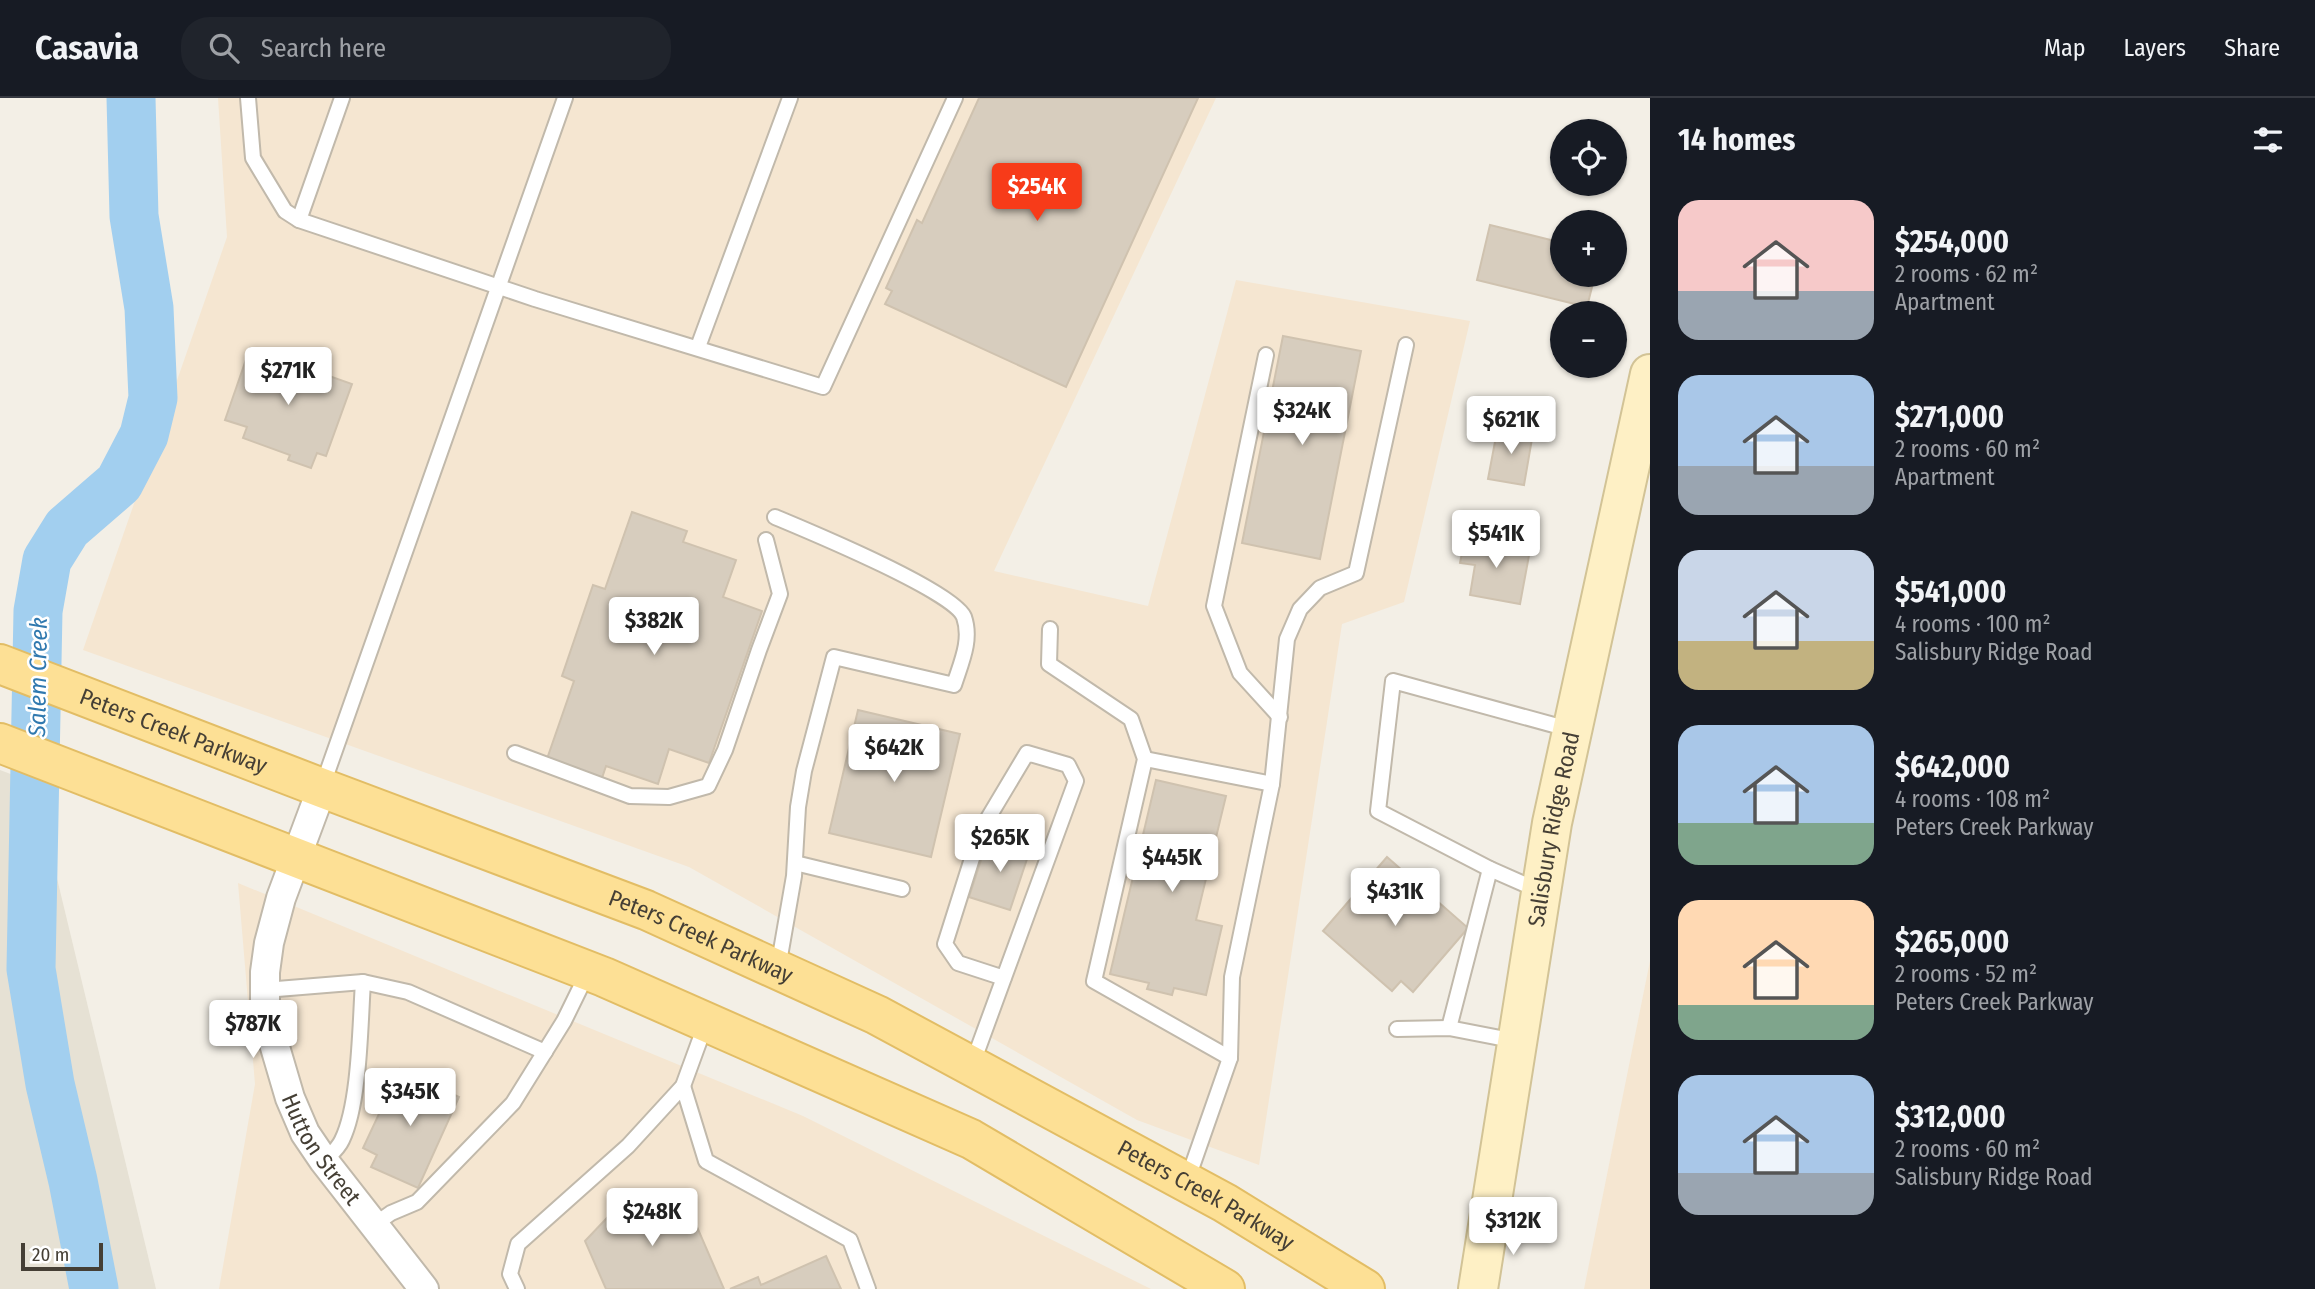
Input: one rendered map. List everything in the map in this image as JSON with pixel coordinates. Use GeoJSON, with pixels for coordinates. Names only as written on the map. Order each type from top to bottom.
{"type":"FeatureCollection","features":[{"type":"Feature","properties":{"kind":"main road","name":"Peters Creek Parkway"},"geometry":{"type":"LineString","coordinates":[[0,664],[646,910],[877,1015],[1225,1203],[1365,1289]]}},
{"type":"Feature","properties":{"kind":"main road"},"geometry":{"type":"LineString","coordinates":[[0,743],[588,971],[971,1139],[1224,1289]]}},
{"type":"Feature","properties":{"kind":"street","name":"Salisbury Ridge Road"},"geometry":{"type":"LineString","coordinates":[[1478,1289],[1552,823],[1650,374]]}},
{"type":"Feature","properties":{"kind":"street","name":"Hutton Street"},"geometry":{"type":"LineString","coordinates":[[322,788],[296,857],[269,943],[265,1013],[290,1098],[305,1133],[424,1289]]}},
{"type":"Feature","properties":{"kind":"lane"},"geometry":{"type":"LineString","coordinates":[[248,98],[253,158],[285,211],[299,220],[499,287],[822,387],[955,98]]}},
{"type":"Feature","properties":{"kind":"lane"},"geometry":{"type":"LineString","coordinates":[[299,220],[342,98]]}},
{"type":"Feature","properties":{"kind":"lane"},"geometry":{"type":"LineString","coordinates":[[322,788],[565,98]]}},
{"type":"Feature","properties":{"kind":"lane"},"geometry":{"type":"LineString","coordinates":[[698,348],[790,98]]}},
{"type":"Feature","properties":{"kind":"lane"},"geometry":{"type":"LineString","coordinates":[[1187,1182],[1230,1058],[1232,976],[1272,784],[1287,639],[1300,609],[1320,588],[1356,573],[1406,345]]}},
{"type":"Feature","properties":{"kind":"lane"},"geometry":{"type":"LineString","coordinates":[[1266,355],[1214,606],[1240,673],[1280,718]]}},
{"type":"Feature","properties":{"kind":"lane"},"geometry":{"type":"LineString","coordinates":[[775,517],[925,586],[952,603],[963,615],[967,642],[954,685],[834,657],[804,771],[788,917],[778,970]]}},
{"type":"Feature","properties":{"kind":"lane"},"geometry":{"type":"LineString","coordinates":[[514,754],[630,796],[669,797],[708,786],[725,751],[780,594],[766,540]]}},
{"type":"Feature","properties":{"kind":"lane"},"geometry":{"type":"LineString","coordinates":[[1050,629],[1049,664],[1131,719],[1145,759],[1094,981],[1230,1058]]}},
{"type":"Feature","properties":{"kind":"lane"},"geometry":{"type":"LineString","coordinates":[[1541,891],[1490,869],[1378,811],[1392,681],[1572,730]]}},
{"type":"Feature","properties":{"kind":"lane"},"geometry":{"type":"LineString","coordinates":[[972,1066],[1076,781],[1068,765],[1027,753],[981,830],[945,944],[958,963],[1004,978]]}},
{"type":"Feature","properties":{"kind":"lane"},"geometry":{"type":"LineString","coordinates":[[1145,759],[1272,784]]}},
{"type":"Feature","properties":{"kind":"lane"},"geometry":{"type":"LineString","coordinates":[[795,863],[902,889]]}},
{"type":"Feature","properties":{"kind":"lane"},"geometry":{"type":"LineString","coordinates":[[1449,1028],[1490,869]]}},
{"type":"Feature","properties":{"kind":"lane"},"geometry":{"type":"LineString","coordinates":[[374,1225],[391,1213],[417,1202],[513,1103],[564,1021],[588,971]]}},
{"type":"Feature","properties":{"kind":"lane"},"geometry":{"type":"LineString","coordinates":[[265,990],[363,982],[408,992],[545,1052]]}},
{"type":"Feature","properties":{"kind":"lane"},"geometry":{"type":"LineString","coordinates":[[324,1161],[342,1140],[350,1114],[363,982]]}},
{"type":"Feature","properties":{"kind":"lane"},"geometry":{"type":"LineString","coordinates":[[517,1289],[510,1274],[518,1244],[628,1146],[683,1086],[706,1022]]}},
{"type":"Feature","properties":{"kind":"lane"},"geometry":{"type":"LineString","coordinates":[[1397,1029],[1449,1028],[1517,1041]]}},
{"type":"Feature","properties":{"kind":"lane"},"geometry":{"type":"LineString","coordinates":[[683,1086],[706,1161],[850,1240],[868,1289]]}},
{"type":"Feature","properties":{"kind":"shaded area"},"geometry":{"type":"Polygon","coordinates":[[[218,98],[1216,98],[994,571],[1148,606],[1236,280],[1470,321],[1404,602],[1342,624],[1259,1165],[1137,1120],[689,867],[83,650],[227,237],[218,98]]]}},
{"type":"Feature","properties":{"kind":"shaded area"},"geometry":{"type":"Polygon","coordinates":[[[0,770],[34,783],[156,1289],[0,1289],[0,770]]]}},
{"type":"Feature","properties":{"kind":"shaded area"},"geometry":{"type":"Polygon","coordinates":[[[238,883],[803,1116],[1151,1289],[219,1289],[255,1084],[238,883]]]}},
{"type":"Feature","properties":{"kind":"shaded area"},"geometry":{"type":"Polygon","coordinates":[[[1650,961],[1650,1289],[1584,1289],[1650,961]]]}},
{"type":"Feature","properties":{"kind":"building"},"geometry":{"type":"Polygon","coordinates":[[[979,98],[1198,98],[1066,387],[885,304],[892,291],[886,288],[917,220],[922,223],[979,98]]]}},
{"type":"Feature","properties":{"kind":"building"},"geometry":{"type":"Polygon","coordinates":[[[1490,225],[1550,240],[1550,287],[1592,287],[1588,301],[1563,301],[1477,280],[1490,225]]]}},
{"type":"Feature","properties":{"kind":"building"},"geometry":{"type":"Polygon","coordinates":[[[1283,336],[1361,351],[1320,559],[1242,543],[1283,336]]]}},
{"type":"Feature","properties":{"kind":"building"},"geometry":{"type":"Polygon","coordinates":[[[250,348],[352,384],[326,456],[317,453],[311,468],[288,460],[290,455],[243,438],[247,427],[225,420],[250,348]]]}},
{"type":"Feature","properties":{"kind":"building"},"geometry":{"type":"Polygon","coordinates":[[[1498,426],[1533,433],[1524,485],[1488,479],[1498,426]]]}},
{"type":"Feature","properties":{"kind":"building"},"geometry":{"type":"Polygon","coordinates":[[[632,512],[687,531],[683,542],[736,560],[723,597],[762,611],[709,763],[669,749],[658,784],[606,766],[602,778],[547,759],[574,681],[562,676],[593,585],[605,589],[632,512]]]}},
{"type":"Feature","properties":{"kind":"building"},"geometry":{"type":"Polygon","coordinates":[[[1465,538],[1530,550],[1520,604],[1470,595],[1475,565],[1460,563],[1465,538]]]}},
{"type":"Feature","properties":{"kind":"building"},"geometry":{"type":"Polygon","coordinates":[[[858,710],[960,734],[931,857],[829,833],[858,710]]]}},
{"type":"Feature","properties":{"kind":"building"},"geometry":{"type":"Polygon","coordinates":[[[1156,780],[1226,796],[1196,920],[1222,926],[1206,995],[1174,988],[1172,995],[1147,989],[1149,983],[1110,974],[1156,780]]]}},
{"type":"Feature","properties":{"kind":"building"},"geometry":{"type":"Polygon","coordinates":[[[1003,838],[1031,847],[1010,910],[969,897],[984,851],[991,853],[994,843],[1001,845],[1003,838]]]}},
{"type":"Feature","properties":{"kind":"building"},"geometry":{"type":"Polygon","coordinates":[[[1387,857],[1468,928],[1413,992],[1401,981],[1392,991],[1323,931],[1387,857]]]}},
{"type":"Feature","properties":{"kind":"building"},"geometry":{"type":"Polygon","coordinates":[[[400,1069],[459,1097],[418,1188],[371,1167],[377,1155],[363,1148],[400,1069]]]}},
{"type":"Feature","properties":{"kind":"building"},"geometry":{"type":"Polygon","coordinates":[[[684,1197],[724,1289],[606,1289],[585,1241],[624,1200],[684,1197]]]}},
{"type":"Feature","properties":{"kind":"building"},"geometry":{"type":"Polygon","coordinates":[[[826,1256],[841,1289],[730,1289],[758,1277],[761,1285],[826,1256]]]}},
{"type":"Feature","properties":{"kind":"waterway","name":"Salem Creek"},"geometry":{"type":"LineString","coordinates":[[94,1289],[73,1181],[50,1084],[31,969],[38,611],[47,560],[67,528],[119,483],[144,435],[153,398],[149,308],[134,216],[131,98]]}}]}
